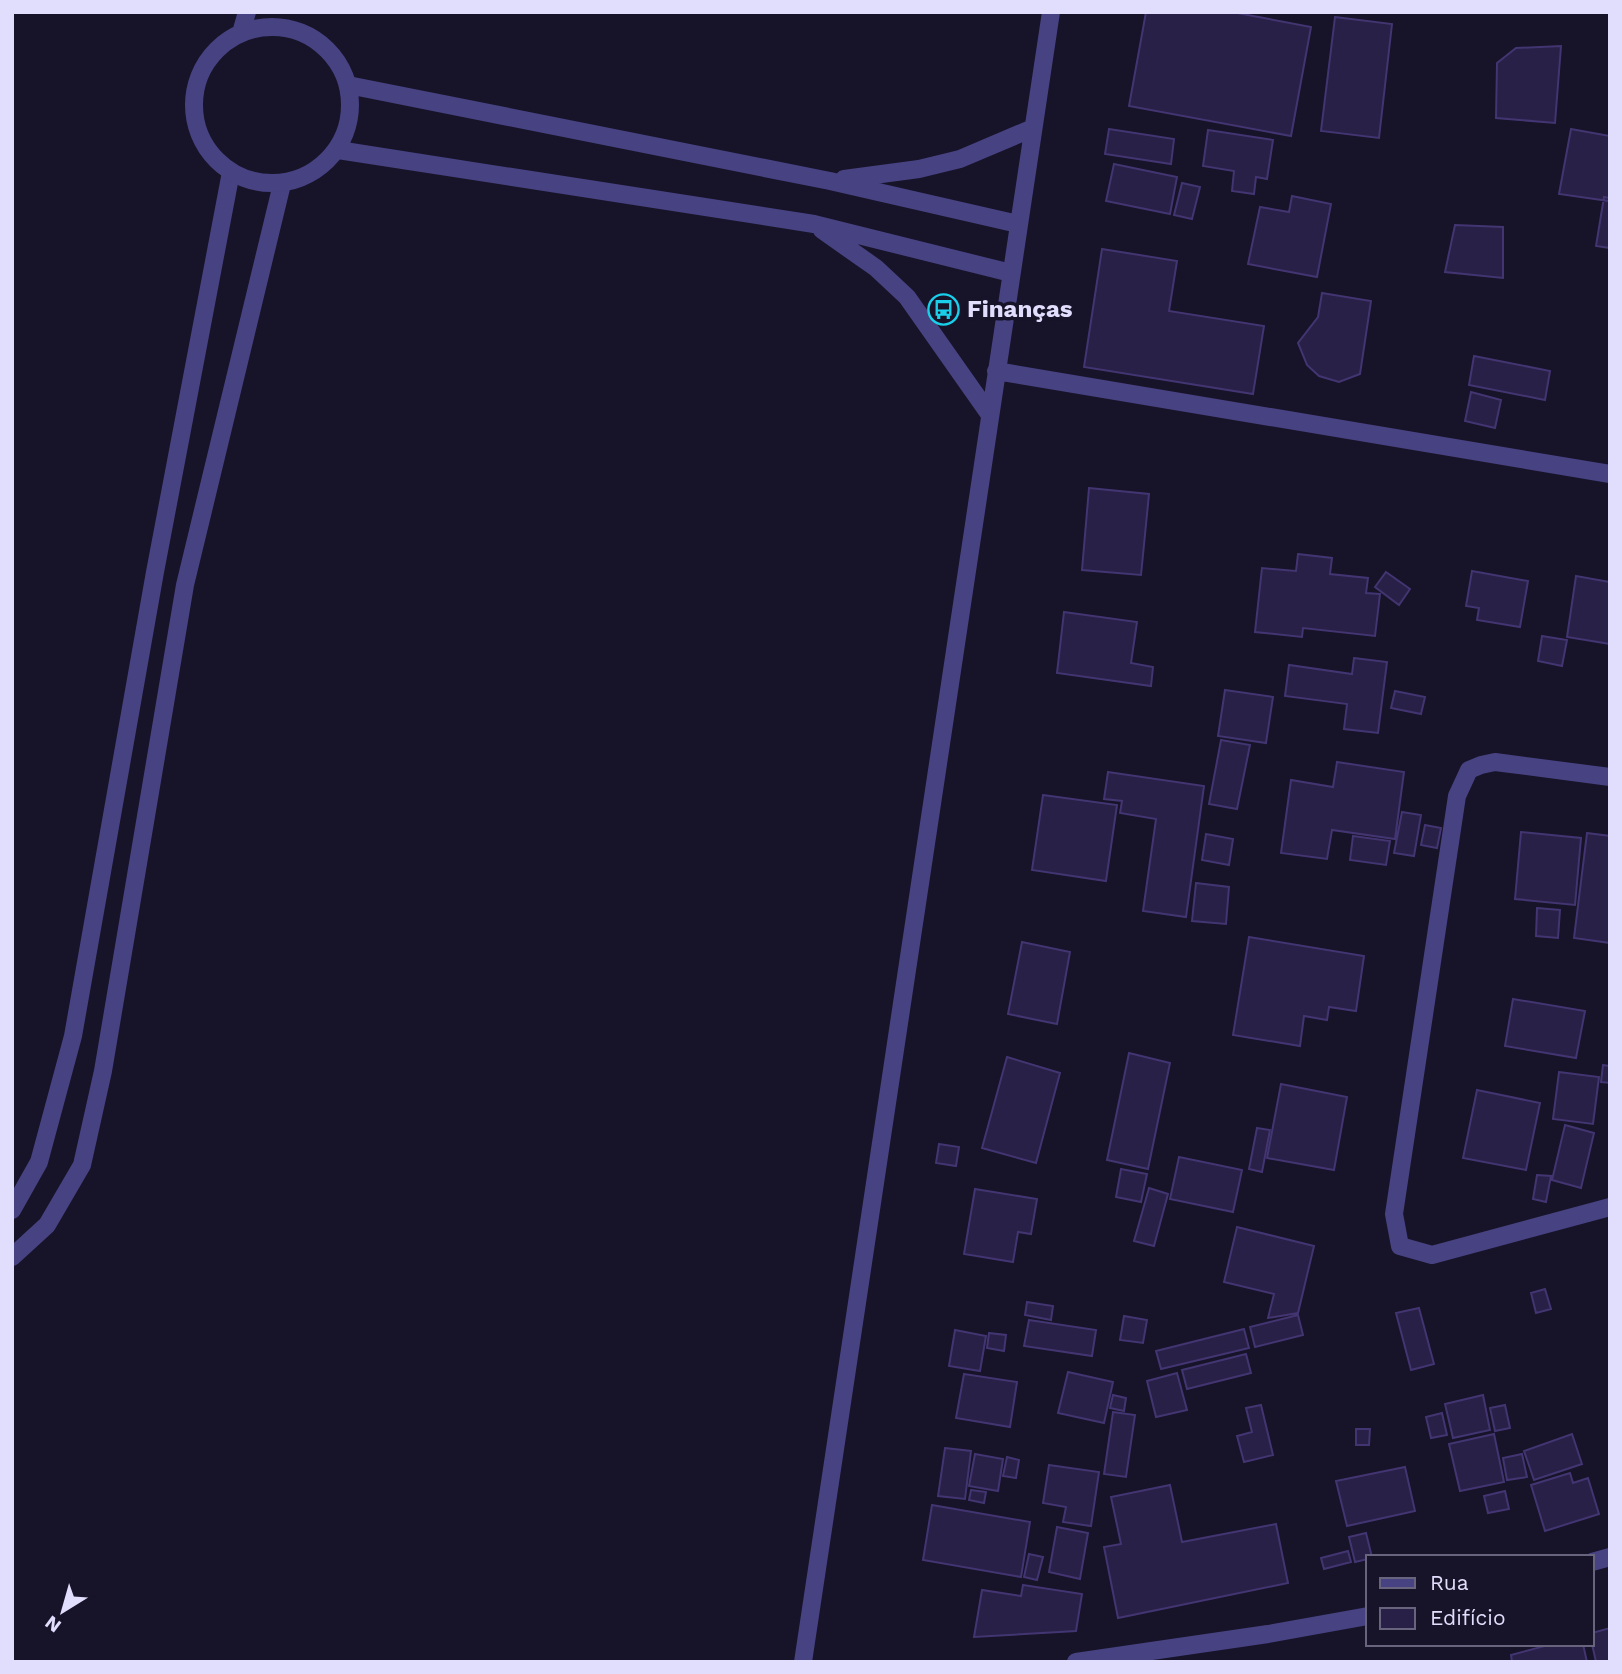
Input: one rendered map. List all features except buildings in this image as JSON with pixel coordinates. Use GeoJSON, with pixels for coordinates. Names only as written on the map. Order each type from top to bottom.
{"type":"FeatureCollection","features":[{"type":"Feature","properties":{"kind":"street"},"geometry":{"type":"LineString","coordinates":[[241,33],[247,12]]}},
{"type":"Feature","properties":{"kind":"street"},"geometry":{"type":"LineString","coordinates":[[803,1662],[1051,12]]}},
{"type":"Feature","properties":{"kind":"street"},"geometry":{"type":"LineString","coordinates":[[287,20],[325,47],[340,65],[348,85],[351,107],[348,130],[338,150],[323,166],[303,178],[282,184],[260,183],[238,176],[219,164],[205,146],[196,125],[194,103],[197,82],[207,61],[222,45],[241,33],[287,20]]}},
{"type":"Feature","properties":{"kind":"street"},"geometry":{"type":"LineString","coordinates":[[348,85],[830,181],[1018,224]]}},
{"type":"Feature","properties":{"kind":"street"},"geometry":{"type":"LineString","coordinates":[[830,181],[919,169],[960,159],[1033,128]]}},
{"type":"Feature","properties":{"kind":"street"},"geometry":{"type":"LineString","coordinates":[[338,150],[814,224],[1011,273]]}},
{"type":"Feature","properties":{"kind":"street"},"geometry":{"type":"LineString","coordinates":[[12,1210],[39,1162],[73,1036],[155,572],[231,172]]}},
{"type":"Feature","properties":{"kind":"street"},"geometry":{"type":"LineString","coordinates":[[12,1257],[47,1225],[82,1165],[103,1071],[185,585],[282,184]]}},
{"type":"Feature","properties":{"kind":"street"},"geometry":{"type":"LineString","coordinates":[[814,224],[876,268],[907,297],[990,415]]}},
{"type":"Feature","properties":{"kind":"street"},"geometry":{"type":"LineString","coordinates":[[996,371],[1610,474]]}},
{"type":"Feature","properties":{"kind":"street"},"geometry":{"type":"LineString","coordinates":[[1610,777],[1495,762],[1469,770],[1457,796],[1394,1214],[1400,1246],[1432,1255],[1610,1207]]}},
{"type":"Feature","properties":{"kind":"street"},"geometry":{"type":"LineString","coordinates":[[1076,1662],[1268,1634],[1366,1616]]}},
{"type":"Feature","properties":{"kind":"place","name":"Finanças"},"geometry":{"type":"Point","coordinates":[944,309]}}]}
